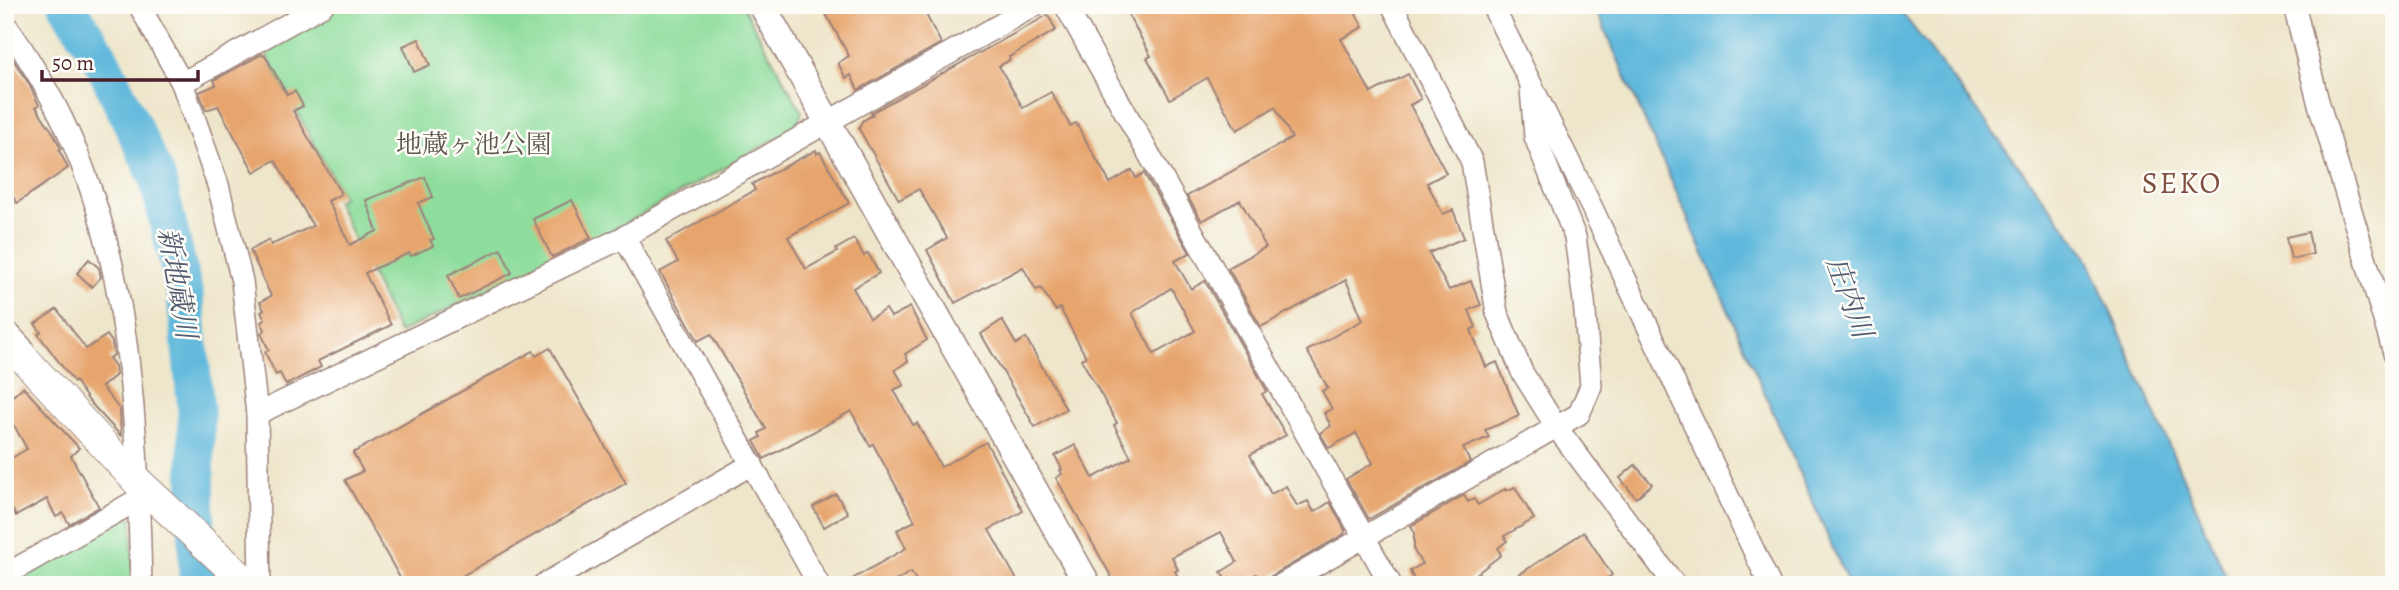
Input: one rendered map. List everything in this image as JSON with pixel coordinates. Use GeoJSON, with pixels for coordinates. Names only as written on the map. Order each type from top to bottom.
{"type":"FeatureCollection","features":[{"type":"Feature","properties":{"kind":"main road"},"geometry":{"type":"LineString","coordinates":[[9,349],[144,493],[249,585]]}},
{"type":"Feature","properties":{"kind":"street"},"geometry":{"type":"LineString","coordinates":[[139,5],[182,83],[218,185],[242,281],[257,414],[260,585]]}},
{"type":"Feature","properties":{"kind":"street"},"geometry":{"type":"LineString","coordinates":[[182,83],[323,5]]}},
{"type":"Feature","properties":{"kind":"street"},"geometry":{"type":"LineString","coordinates":[[762,5],[1088,585]]}},
{"type":"Feature","properties":{"kind":"street"},"geometry":{"type":"LineString","coordinates":[[257,414],[624,237],[1035,5]]}},
{"type":"Feature","properties":{"kind":"street"},"geometry":{"type":"LineString","coordinates":[[1065,5],[1391,585]]}},
{"type":"Feature","properties":{"kind":"street"},"geometry":{"type":"LineString","coordinates":[[1392,5],[1472,162],[1497,313],[1522,372],[1557,428],[1675,585]]}},
{"type":"Feature","properties":{"kind":"street"},"geometry":{"type":"LineString","coordinates":[[1492,5],[1531,89],[1591,206],[1770,585]]}},
{"type":"Feature","properties":{"kind":"street"},"geometry":{"type":"LineString","coordinates":[[2294,5],[2318,101],[2394,353]]}},
{"type":"Feature","properties":{"kind":"street"},"geometry":{"type":"LineString","coordinates":[[5,24],[61,114],[97,203],[111,256],[130,361],[144,493],[141,585]]}},
{"type":"Feature","properties":{"kind":"street"},"geometry":{"type":"LineString","coordinates":[[1281,585],[1580,414],[1591,386],[1584,300],[1575,237],[1535,136],[1531,89]]}},
{"type":"Feature","properties":{"kind":"street"},"geometry":{"type":"LineString","coordinates":[[624,237],[819,585]]}},
{"type":"Feature","properties":{"kind":"street"},"geometry":{"type":"LineString","coordinates":[[543,585],[752,464]]}},
{"type":"Feature","properties":{"kind":"street"},"geometry":{"type":"LineString","coordinates":[[5,575],[144,493]]}},
{"type":"Feature","properties":{"kind":"green space","name":"地蔵ヶ池公園"},"geometry":{"type":"Polygon","coordinates":[[[341,5],[742,5],[802,112],[796,127],[618,228],[399,333],[336,201],[343,197],[263,49],[341,5]]]}},
{"type":"Feature","properties":{"kind":"green space"},"geometry":{"type":"Polygon","coordinates":[[[127,516],[132,518],[133,585],[5,585],[127,516]]]}},
{"type":"Feature","properties":{"kind":"water","name":"庄内川"},"geometry":{"type":"Polygon","coordinates":[[[1594,5],[1896,5],[2085,253],[2230,585],[1849,585],[1594,5]]]}},
{"type":"Feature","properties":{"kind":"building"},"geometry":{"type":"Polygon","coordinates":[[[821,5],[921,5],[941,43],[858,90],[851,75],[846,78],[838,63],[849,56],[821,5]]]}},
{"type":"Feature","properties":{"kind":"building"},"geometry":{"type":"Polygon","coordinates":[[[1123,5],[1351,5],[1363,27],[1341,39],[1371,93],[1408,74],[1421,99],[1410,105],[1446,173],[1427,183],[1443,214],[1453,210],[1464,238],[1429,253],[1449,290],[1471,281],[1481,305],[1469,310],[1476,327],[1471,330],[1486,367],[1497,362],[1519,416],[1485,430],[1489,437],[1463,448],[1470,462],[1369,519],[1346,479],[1373,463],[1356,433],[1329,448],[1320,433],[1331,426],[1324,413],[1332,409],[1322,391],[1328,388],[1307,351],[1363,320],[1346,280],[1261,327],[1228,268],[1266,247],[1240,200],[1202,221],[1187,196],[1292,138],[1275,107],[1237,130],[1207,78],[1170,99],[1147,58],[1151,56],[1123,5]]]}},
{"type":"Feature","properties":{"kind":"building"},"geometry":{"type":"Polygon","coordinates":[[[1048,15],[1056,30],[1009,57],[1010,60],[999,66],[1023,108],[1051,92],[1070,126],[1076,123],[1110,183],[1132,170],[1136,178],[1144,173],[1190,253],[1175,261],[1191,289],[1205,281],[1267,391],[1262,394],[1286,435],[1250,455],[1271,494],[1286,486],[1297,506],[1308,501],[1314,512],[1330,502],[1345,530],[1344,534],[1261,582],[1256,574],[1238,585],[1229,585],[1221,572],[1237,562],[1221,532],[1172,557],[1182,585],[1116,585],[1056,478],[1062,474],[1062,469],[1055,456],[1075,445],[1093,478],[1131,457],[1114,425],[1117,423],[1081,359],[1086,357],[1060,308],[1056,311],[1041,288],[1036,290],[1023,267],[955,303],[927,250],[947,238],[919,189],[899,200],[859,129],[862,121],[873,115],[871,113],[1048,15]],[[1171,288],[1132,313],[1154,354],[1195,331],[1171,288]]]}},
{"type":"Feature","properties":{"kind":"building"},"geometry":{"type":"Polygon","coordinates":[[[419,39],[430,65],[414,72],[403,46],[419,39]]]}},
{"type":"Feature","properties":{"kind":"building"},"geometry":{"type":"Polygon","coordinates":[[[5,47],[29,84],[39,105],[36,107],[54,134],[68,168],[17,203],[5,185],[5,47]]]}},
{"type":"Feature","properties":{"kind":"building"},"geometry":{"type":"Polygon","coordinates":[[[262,54],[287,95],[295,91],[303,106],[293,111],[341,194],[328,201],[350,245],[377,231],[366,200],[425,177],[433,197],[418,203],[434,239],[430,240],[433,246],[411,256],[409,253],[365,273],[391,325],[318,361],[321,367],[286,385],[280,373],[276,375],[265,352],[269,350],[261,333],[265,330],[261,322],[265,320],[260,302],[271,296],[250,250],[269,240],[271,245],[313,226],[275,160],[254,172],[218,106],[206,110],[199,92],[216,85],[214,80],[262,54]]]}},
{"type":"Feature","properties":{"kind":"building"},"geometry":{"type":"Polygon","coordinates":[[[816,150],[817,154],[820,152],[849,203],[788,237],[806,269],[854,239],[864,256],[868,253],[879,273],[853,288],[870,318],[886,309],[891,317],[910,307],[927,340],[905,354],[908,361],[895,370],[904,385],[894,390],[913,425],[917,423],[941,467],[986,442],[1023,511],[989,530],[1017,580],[1008,585],[950,585],[945,575],[926,585],[919,585],[911,572],[888,585],[842,585],[906,548],[897,530],[915,521],[873,444],[870,446],[851,411],[764,459],[754,441],[761,437],[759,433],[766,429],[711,334],[698,341],[660,272],[678,262],[666,241],[755,190],[752,184],[816,150]]]}},
{"type":"Feature","properties":{"kind":"building"},"geometry":{"type":"Polygon","coordinates":[[[572,200],[591,238],[552,257],[533,219],[572,200]]]}},
{"type":"Feature","properties":{"kind":"building"},"geometry":{"type":"Polygon","coordinates":[[[2308,232],[2313,254],[2291,259],[2286,237],[2308,232]]]}},
{"type":"Feature","properties":{"kind":"building"},"geometry":{"type":"Polygon","coordinates":[[[501,249],[512,273],[459,299],[448,275],[501,249]]]}},
{"type":"Feature","properties":{"kind":"building"},"geometry":{"type":"Polygon","coordinates":[[[89,259],[99,268],[101,277],[92,287],[77,273],[89,259]]]}},
{"type":"Feature","properties":{"kind":"building"},"geometry":{"type":"Polygon","coordinates":[[[57,309],[86,349],[107,335],[112,342],[114,355],[109,358],[115,366],[116,375],[102,387],[120,410],[121,436],[89,401],[38,334],[41,332],[35,324],[57,309]]]}},
{"type":"Feature","properties":{"kind":"building"},"geometry":{"type":"Polygon","coordinates":[[[1002,320],[1016,344],[1026,338],[1066,409],[1035,427],[981,334],[1002,320]]]}},
{"type":"Feature","properties":{"kind":"building"},"geometry":{"type":"Polygon","coordinates":[[[550,348],[626,483],[446,585],[404,585],[345,480],[363,471],[353,453],[533,351],[536,356],[550,348]]]}},
{"type":"Feature","properties":{"kind":"building"},"geometry":{"type":"Polygon","coordinates":[[[23,387],[79,448],[71,456],[99,507],[69,524],[63,513],[56,517],[47,499],[16,516],[5,497],[5,462],[27,449],[15,427],[5,417],[5,403],[23,387]]]}},
{"type":"Feature","properties":{"kind":"building"},"geometry":{"type":"Polygon","coordinates":[[[1635,465],[1652,484],[1636,498],[1620,478],[1635,465]]]}},
{"type":"Feature","properties":{"kind":"building"},"geometry":{"type":"Polygon","coordinates":[[[1515,487],[1534,519],[1504,536],[1507,541],[1498,548],[1501,555],[1462,585],[1416,585],[1410,571],[1422,564],[1414,551],[1414,532],[1411,526],[1464,495],[1468,502],[1474,499],[1478,505],[1505,489],[1506,491],[1515,487]]]}},
{"type":"Feature","properties":{"kind":"building"},"geometry":{"type":"Polygon","coordinates":[[[836,494],[848,513],[824,527],[813,507],[836,494]]]}},
{"type":"Feature","properties":{"kind":"building"},"geometry":{"type":"Polygon","coordinates":[[[1584,532],[1612,575],[1597,585],[1503,585],[1584,532]]]}},
{"type":"Feature","properties":{"kind":"waterway","name":"新地蔵川"},"geometry":{"type":"LineString","coordinates":[[67,5],[99,55],[157,177],[185,295],[196,409],[197,585]]}},
{"type":"Feature","properties":{"kind":"district","name":"SEKO"},"geometry":{"type":"Point","coordinates":[2182,183]}}]}
